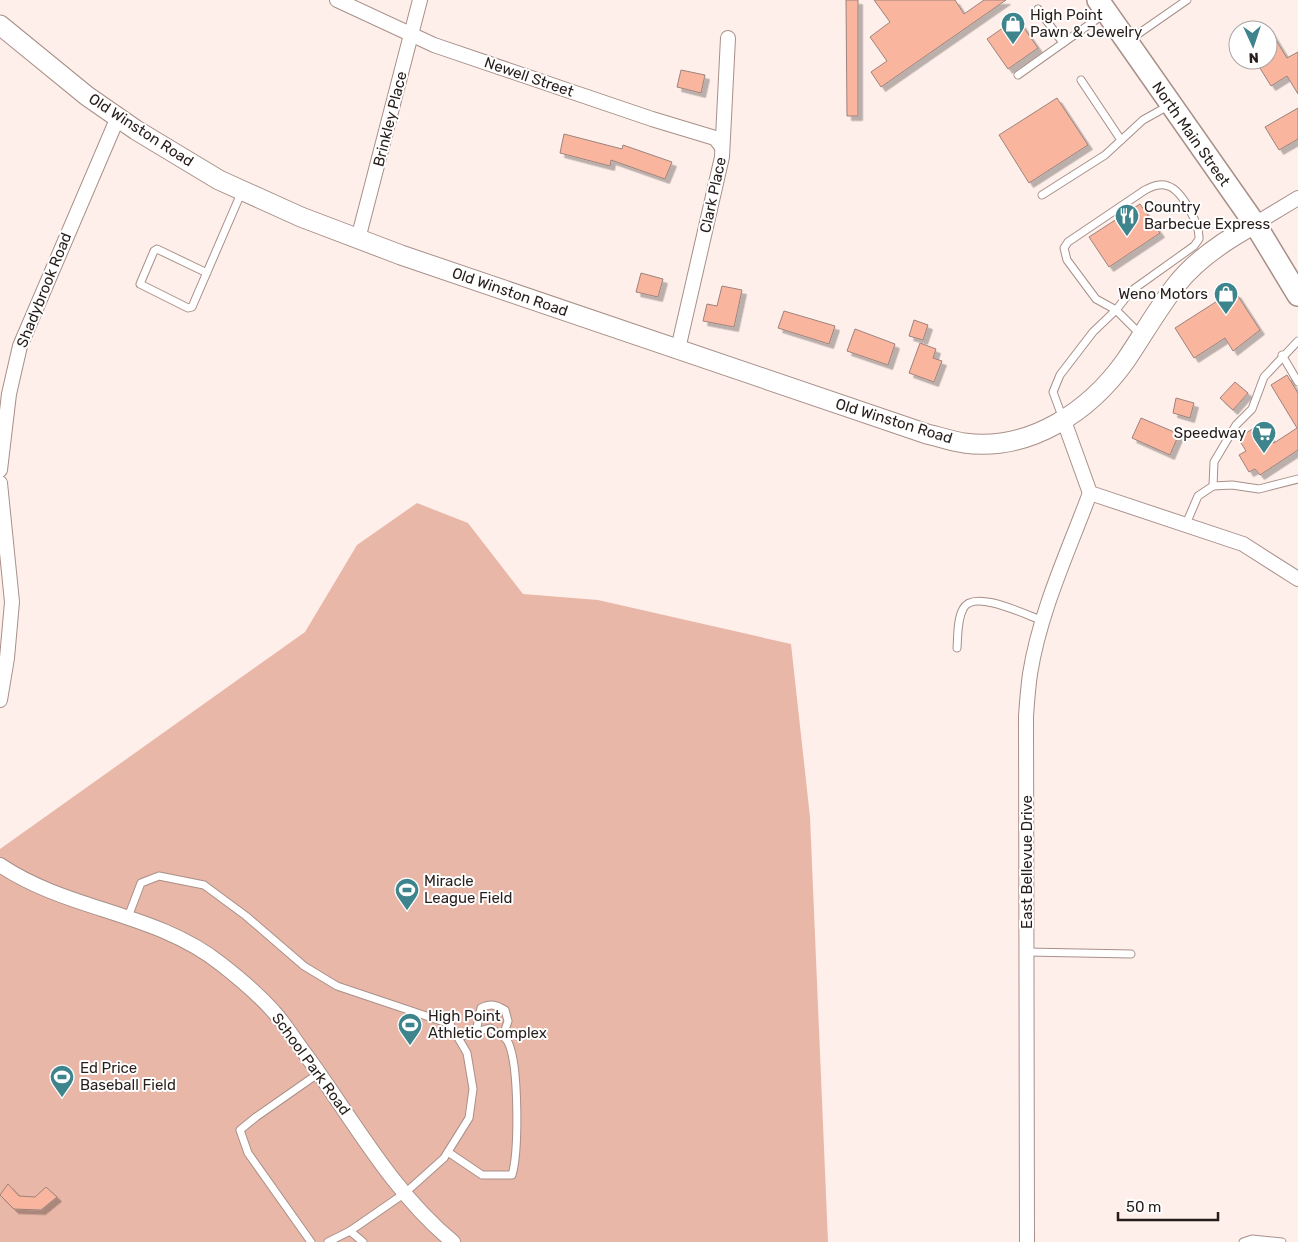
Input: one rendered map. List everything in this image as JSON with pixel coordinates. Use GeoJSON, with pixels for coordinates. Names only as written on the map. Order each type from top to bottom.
{"type":"FeatureCollection","features":[{"type":"Feature","properties":{"kind":"main road","name":"North Main Street"},"geometry":{"type":"LineString","coordinates":[[1102,6],[1255,224],[1298,295]]}},
{"type":"Feature","properties":{"kind":"street","name":"Newell Street"},"geometry":{"type":"LineString","coordinates":[[337,0],[434,45],[643,116],[715,138],[722,147]]}},
{"type":"Feature","properties":{"kind":"street","name":"Brinkley Place"},"geometry":{"type":"LineString","coordinates":[[358,239],[420,0]]}},
{"type":"Feature","properties":{"kind":"street","name":"Old Winston Road"},"geometry":{"type":"LineString","coordinates":[[0,25],[51,68],[118,117],[219,180],[301,217],[358,239],[927,434],[965,443],[997,443],[1029,435],[1064,421],[1093,400],[1125,360],[1178,282],[1232,237],[1255,224]]}},
{"type":"Feature","properties":{"kind":"street","name":"Clark Place"},"geometry":{"type":"LineString","coordinates":[[678,349],[722,157],[728,38]]}},
{"type":"Feature","properties":{"kind":"street","name":"Shadybrook Road"},"geometry":{"type":"LineString","coordinates":[[0,470],[9,394],[20,346],[118,117]]}},
{"type":"Feature","properties":{"kind":"street"},"geometry":{"type":"LineString","coordinates":[[1255,224],[1298,198]]}},
{"type":"Feature","properties":{"kind":"street"},"geometry":{"type":"LineString","coordinates":[[1064,421],[1090,493],[1243,544],[1298,579]]}},
{"type":"Feature","properties":{"kind":"street"},"geometry":{"type":"LineString","coordinates":[[0,483],[12,602],[7,658],[0,700]]}},
{"type":"Feature","properties":{"kind":"street","name":"East Bellevue Drive"},"geometry":{"type":"LineString","coordinates":[[1028,1242],[1026,716],[1030,675],[1043,621],[1090,493]]}},
{"type":"Feature","properties":{"kind":"street","name":"School Park Road"},"geometry":{"type":"LineString","coordinates":[[0,865],[31,884],[91,907],[128,917],[163,930],[220,963],[274,1012],[405,1193],[434,1226],[453,1242]]}},
{"type":"Feature","properties":{"kind":"lane"},"geometry":{"type":"LineString","coordinates":[[1126,41],[1187,0]]}},
{"type":"Feature","properties":{"kind":"lane"},"geometry":{"type":"LineString","coordinates":[[1018,75],[1063,43],[1102,6]]}},
{"type":"Feature","properties":{"kind":"lane"},"geometry":{"type":"LineString","coordinates":[[1038,9],[1063,43]]}},
{"type":"Feature","properties":{"kind":"lane"},"geometry":{"type":"LineString","coordinates":[[1082,80],[1121,140]]}},
{"type":"Feature","properties":{"kind":"lane"},"geometry":{"type":"LineString","coordinates":[[1042,195],[1105,154],[1143,120],[1171,105]]}},
{"type":"Feature","properties":{"kind":"lane"},"geometry":{"type":"LineString","coordinates":[[1064,421],[1054,400],[1055,383],[1093,332],[1116,310],[1131,291],[1194,246],[1199,239],[1196,220],[1174,188],[1161,185],[1145,190],[1068,242],[1064,248],[1067,260],[1096,299],[1116,310],[1141,336]]}},
{"type":"Feature","properties":{"kind":"lane"},"geometry":{"type":"LineString","coordinates":[[207,273],[157,249],[154,251],[140,284],[188,308],[192,307],[207,273],[242,190]]}},
{"type":"Feature","properties":{"kind":"lane"},"geometry":{"type":"LineString","coordinates":[[1213,486],[1214,462],[1236,425],[1252,409],[1264,377],[1282,355],[1298,341]]}},
{"type":"Feature","properties":{"kind":"lane"},"geometry":{"type":"LineString","coordinates":[[1282,355],[1298,382]]}},
{"type":"Feature","properties":{"kind":"lane"},"geometry":{"type":"LineString","coordinates":[[1186,524],[1198,496],[1213,486],[1232,485],[1259,489],[1298,480]]}},
{"type":"Feature","properties":{"kind":"lane"},"geometry":{"type":"LineString","coordinates":[[958,648],[963,608],[970,602],[982,599],[1043,621]]}},
{"type":"Feature","properties":{"kind":"lane"},"geometry":{"type":"LineString","coordinates":[[128,917],[141,883],[159,876],[204,885],[246,916],[304,966],[337,986],[450,1024],[467,1053],[473,1089],[469,1118],[448,1152],[405,1193],[350,1231],[328,1242]]}},
{"type":"Feature","properties":{"kind":"lane"},"geometry":{"type":"LineString","coordinates":[[1027,952],[1131,954]]}},
{"type":"Feature","properties":{"kind":"lane"},"geometry":{"type":"LineString","coordinates":[[476,1032],[482,1008],[487,1005],[495,1005],[505,1010],[508,1020],[503,1036]]}},
{"type":"Feature","properties":{"kind":"lane"},"geometry":{"type":"LineString","coordinates":[[448,1152],[482,1175],[512,1175],[517,1159],[514,1061],[503,1036],[490,1028],[458,1037]]}},
{"type":"Feature","properties":{"kind":"lane"},"geometry":{"type":"LineString","coordinates":[[311,1242],[248,1153],[240,1130],[319,1073]]}},
{"type":"Feature","properties":{"kind":"lane"},"geometry":{"type":"LineString","coordinates":[[350,1231],[363,1242]]}},
{"type":"Feature","properties":{"kind":"lane"},"geometry":{"type":"LineString","coordinates":[[1243,1242],[1252,1239],[1282,1242]]}},
{"type":"Feature","properties":{"kind":"shaded area","name":"High Point Athletic Complex"},"geometry":{"type":"Polygon","coordinates":[[[417,503],[468,523],[523,594],[598,600],[791,644],[810,817],[828,1242],[0,1242],[0,849],[305,632],[357,545],[417,503]]]}},
{"type":"Feature","properties":{"kind":"building"},"geometry":{"type":"Polygon","coordinates":[[[846,0],[858,0],[858,116],[847,116],[846,0]]]}},
{"type":"Feature","properties":{"kind":"building"},"geometry":{"type":"Polygon","coordinates":[[[874,0],[955,0],[964,14],[984,0],[1006,0],[881,87],[871,72],[887,61],[870,37],[890,22],[874,0]]]}},
{"type":"Feature","properties":{"kind":"building"},"geometry":{"type":"Polygon","coordinates":[[[1017,18],[1038,48],[1008,69],[987,39],[1017,18]]]}},
{"type":"Feature","properties":{"kind":"building"},"geometry":{"type":"Polygon","coordinates":[[[1278,43],[1287,58],[1298,52],[1298,94],[1287,76],[1271,86],[1261,70],[1278,70],[1278,43]]]}},
{"type":"Feature","properties":{"kind":"building"},"geometry":{"type":"Polygon","coordinates":[[[681,70],[705,75],[701,93],[677,87],[681,70]]]}},
{"type":"Feature","properties":{"kind":"building"},"geometry":{"type":"Polygon","coordinates":[[[1057,98],[1088,145],[1029,183],[999,135],[1057,98]]]}},
{"type":"Feature","properties":{"kind":"building"},"geometry":{"type":"Polygon","coordinates":[[[1298,108],[1298,139],[1279,150],[1265,127],[1298,108]]]}},
{"type":"Feature","properties":{"kind":"building"},"geometry":{"type":"Polygon","coordinates":[[[564,134],[622,149],[623,145],[672,162],[665,179],[611,160],[610,166],[560,153],[564,134]]]}},
{"type":"Feature","properties":{"kind":"building"},"geometry":{"type":"Polygon","coordinates":[[[1140,204],[1160,233],[1109,267],[1089,237],[1140,204]]]}},
{"type":"Feature","properties":{"kind":"building"},"geometry":{"type":"Polygon","coordinates":[[[641,273],[663,279],[658,297],[636,292],[641,273]]]}},
{"type":"Feature","properties":{"kind":"building"},"geometry":{"type":"Polygon","coordinates":[[[722,286],[742,290],[734,327],[703,321],[707,304],[717,306],[722,286]]]}},
{"type":"Feature","properties":{"kind":"building"},"geometry":{"type":"Polygon","coordinates":[[[1236,293],[1260,330],[1233,351],[1225,338],[1194,358],[1175,328],[1222,298],[1223,301],[1236,293]]]}},
{"type":"Feature","properties":{"kind":"building"},"geometry":{"type":"Polygon","coordinates":[[[784,311],[835,326],[829,344],[778,328],[784,311]]]}},
{"type":"Feature","properties":{"kind":"building"},"geometry":{"type":"Polygon","coordinates":[[[914,320],[928,325],[923,340],[909,336],[914,320]]]}},
{"type":"Feature","properties":{"kind":"building"},"geometry":{"type":"Polygon","coordinates":[[[855,329],[895,344],[888,365],[847,351],[855,329]]]}},
{"type":"Feature","properties":{"kind":"building"},"geometry":{"type":"Polygon","coordinates":[[[920,343],[936,349],[933,358],[942,361],[934,382],[909,373],[920,343]]]}},
{"type":"Feature","properties":{"kind":"building"},"geometry":{"type":"Polygon","coordinates":[[[1287,375],[1298,393],[1298,450],[1260,475],[1255,469],[1249,472],[1239,455],[1246,451],[1238,438],[1262,423],[1274,443],[1297,428],[1271,385],[1287,375]]]}},
{"type":"Feature","properties":{"kind":"building"},"geometry":{"type":"Polygon","coordinates":[[[1235,382],[1248,393],[1233,410],[1220,398],[1235,382]]]}},
{"type":"Feature","properties":{"kind":"building"},"geometry":{"type":"Polygon","coordinates":[[[1176,398],[1194,403],[1190,418],[1173,413],[1176,398]]]}},
{"type":"Feature","properties":{"kind":"building"},"geometry":{"type":"Polygon","coordinates":[[[1141,418],[1179,434],[1170,455],[1132,438],[1141,418]]]}},
{"type":"Feature","properties":{"kind":"building"},"geometry":{"type":"Polygon","coordinates":[[[8,1184],[19,1196],[35,1197],[46,1187],[57,1197],[41,1210],[14,1209],[0,1195],[8,1184]]]}},
{"type":"Feature","properties":{"kind":"place","name":"High Point Pawn & Jewelry"},"geometry":{"type":"Point","coordinates":[1013,45]}},
{"type":"Feature","properties":{"kind":"place","name":"Country Barbecue Express"},"geometry":{"type":"Point","coordinates":[1127,237]}},
{"type":"Feature","properties":{"kind":"place","name":"Weno Motors"},"geometry":{"type":"Point","coordinates":[1226,315]}},
{"type":"Feature","properties":{"kind":"place","name":"Speedway"},"geometry":{"type":"Point","coordinates":[1264,454]}},
{"type":"Feature","properties":{"kind":"place","name":"Miracle League Field"},"geometry":{"type":"Point","coordinates":[407,911]}},
{"type":"Feature","properties":{"kind":"place","name":"High Point Athletic Complex"},"geometry":{"type":"Point","coordinates":[410,1046]}},
{"type":"Feature","properties":{"kind":"place","name":"Ed Price Baseball Field"},"geometry":{"type":"Point","coordinates":[62,1098]}}]}
